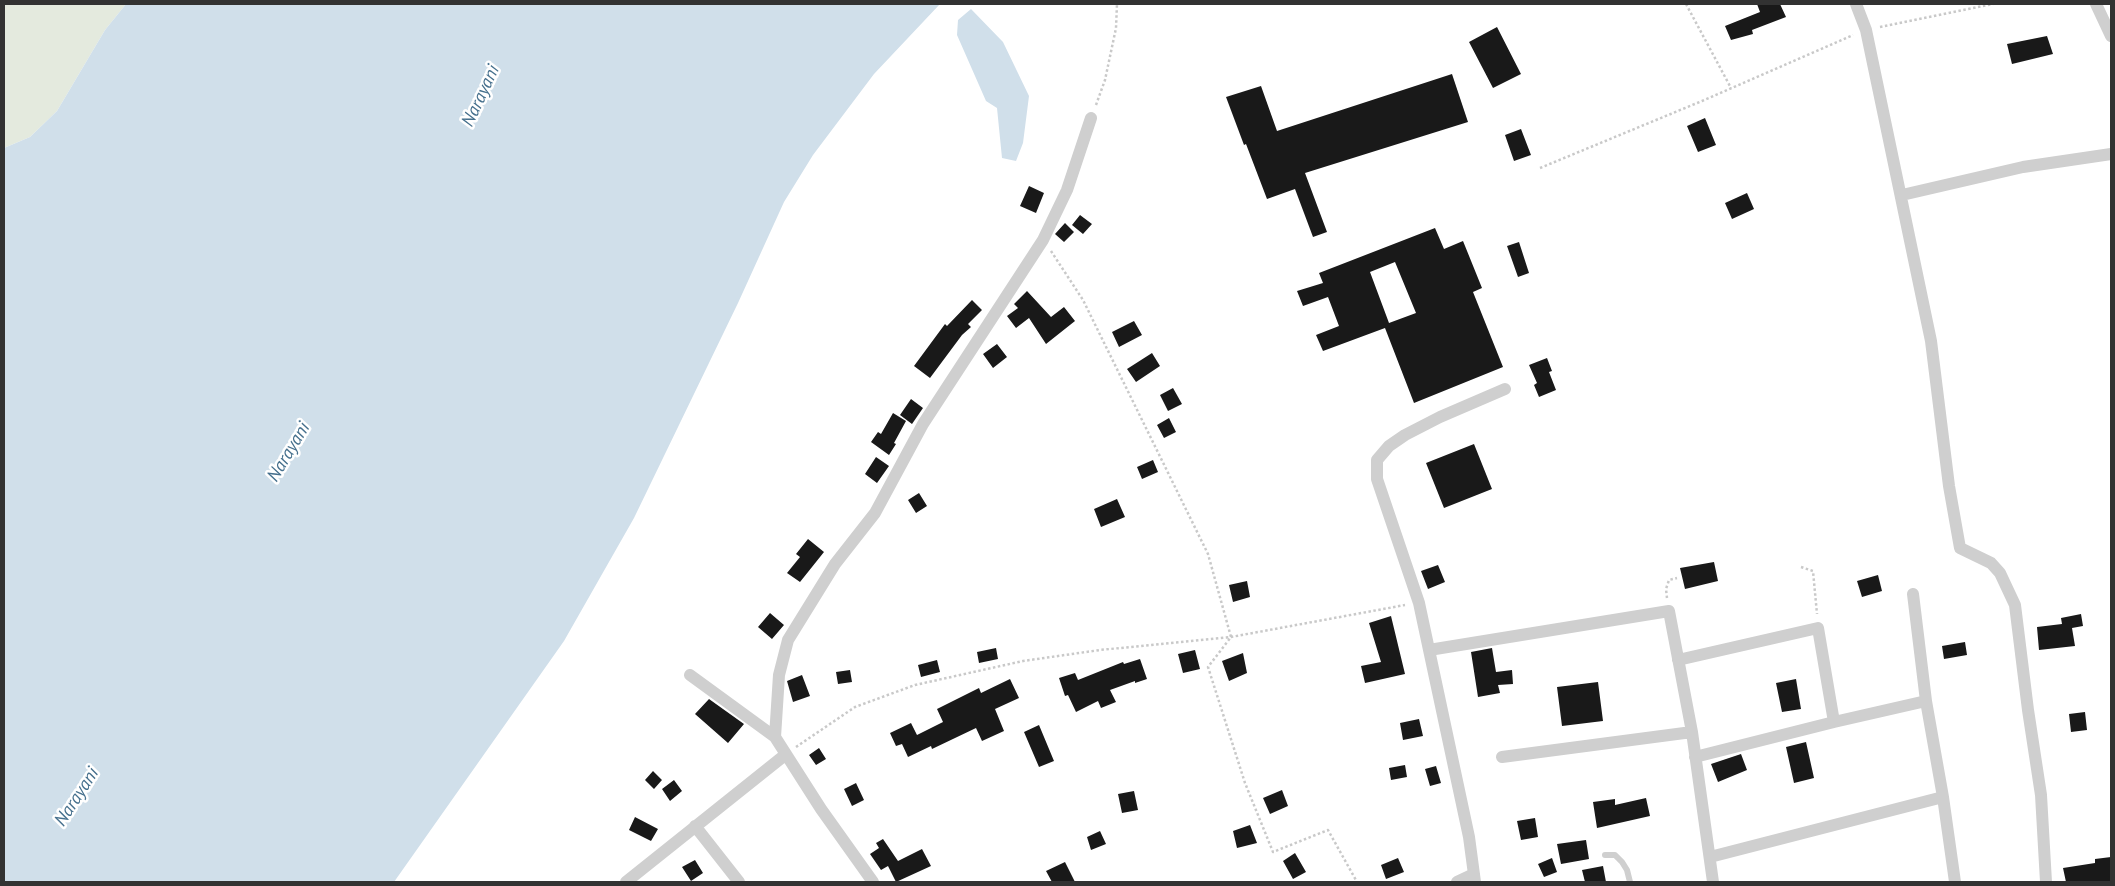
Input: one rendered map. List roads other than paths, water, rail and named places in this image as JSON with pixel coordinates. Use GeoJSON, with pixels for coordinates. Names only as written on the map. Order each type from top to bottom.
{"type":"FeatureCollection","features":[{"type":"Feature","properties":{"kind":"street"},"geometry":{"type":"LineString","coordinates":[[1856,4],[1866,30],[1931,341],[1949,486],[1960,548],[1991,563],[2000,573],[2015,605],[2041,795],[2046,882]]}},
{"type":"Feature","properties":{"kind":"street"},"geometry":{"type":"LineString","coordinates":[[2096,4],[2111,36]]}},
{"type":"Feature","properties":{"kind":"street"},"geometry":{"type":"LineString","coordinates":[[775,737],[779,675],[788,640],[835,564],[875,513],[923,424],[1043,240],[1067,190],[1091,118]]}},
{"type":"Feature","properties":{"kind":"street"},"geometry":{"type":"LineString","coordinates":[[1902,195],[2023,167],[2111,154]]}},
{"type":"Feature","properties":{"kind":"street"},"geometry":{"type":"LineString","coordinates":[[1456,882],[1474,878],[1469,837],[1419,603],[1377,479],[1377,460],[1389,446],[1405,435],[1440,417],[1505,389]]}},
{"type":"Feature","properties":{"kind":"street"},"geometry":{"type":"LineString","coordinates":[[1913,594],[1926,701],[1943,797],[1955,882]]}},
{"type":"Feature","properties":{"kind":"street"},"geometry":{"type":"LineString","coordinates":[[1429,650],[1669,611],[1692,732],[1713,882]]}},
{"type":"Feature","properties":{"kind":"street"},"geometry":{"type":"LineString","coordinates":[[1678,660],[1818,628],[1834,722]]}},
{"type":"Feature","properties":{"kind":"street"},"geometry":{"type":"LineString","coordinates":[[690,675],[775,737],[821,810],[873,882]]}},
{"type":"Feature","properties":{"kind":"street"},"geometry":{"type":"LineString","coordinates":[[1695,757],[1926,701]]}},
{"type":"Feature","properties":{"kind":"street"},"geometry":{"type":"LineString","coordinates":[[1502,757],[1692,732]]}},
{"type":"Feature","properties":{"kind":"street"},"geometry":{"type":"LineString","coordinates":[[626,882],[785,755]]}},
{"type":"Feature","properties":{"kind":"street"},"geometry":{"type":"LineString","coordinates":[[1710,857],[1943,797]]}},
{"type":"Feature","properties":{"kind":"street"},"geometry":{"type":"LineString","coordinates":[[695,826],[740,882]]}},
{"type":"Feature","properties":{"kind":"lane"},"geometry":{"type":"LineString","coordinates":[[1605,855],[1615,855],[1622,862],[1627,870],[1630,882]]}},
{"type":"Feature","properties":{"kind":"water","name":"Narayani"},"geometry":{"type":"Polygon","coordinates":[[[126,4],[940,4],[874,74],[813,155],[784,202],[738,303],[634,518],[564,641],[394,882],[4,882],[4,148],[30,137],[57,111],[105,30],[126,4]]]}},
{"type":"Feature","properties":{"kind":"water"},"geometry":{"type":"Polygon","coordinates":[[[971,9],[1003,42],[1029,96],[1023,143],[1016,161],[1002,158],[997,108],[986,101],[957,35],[958,20],[971,9]]]}}]}
